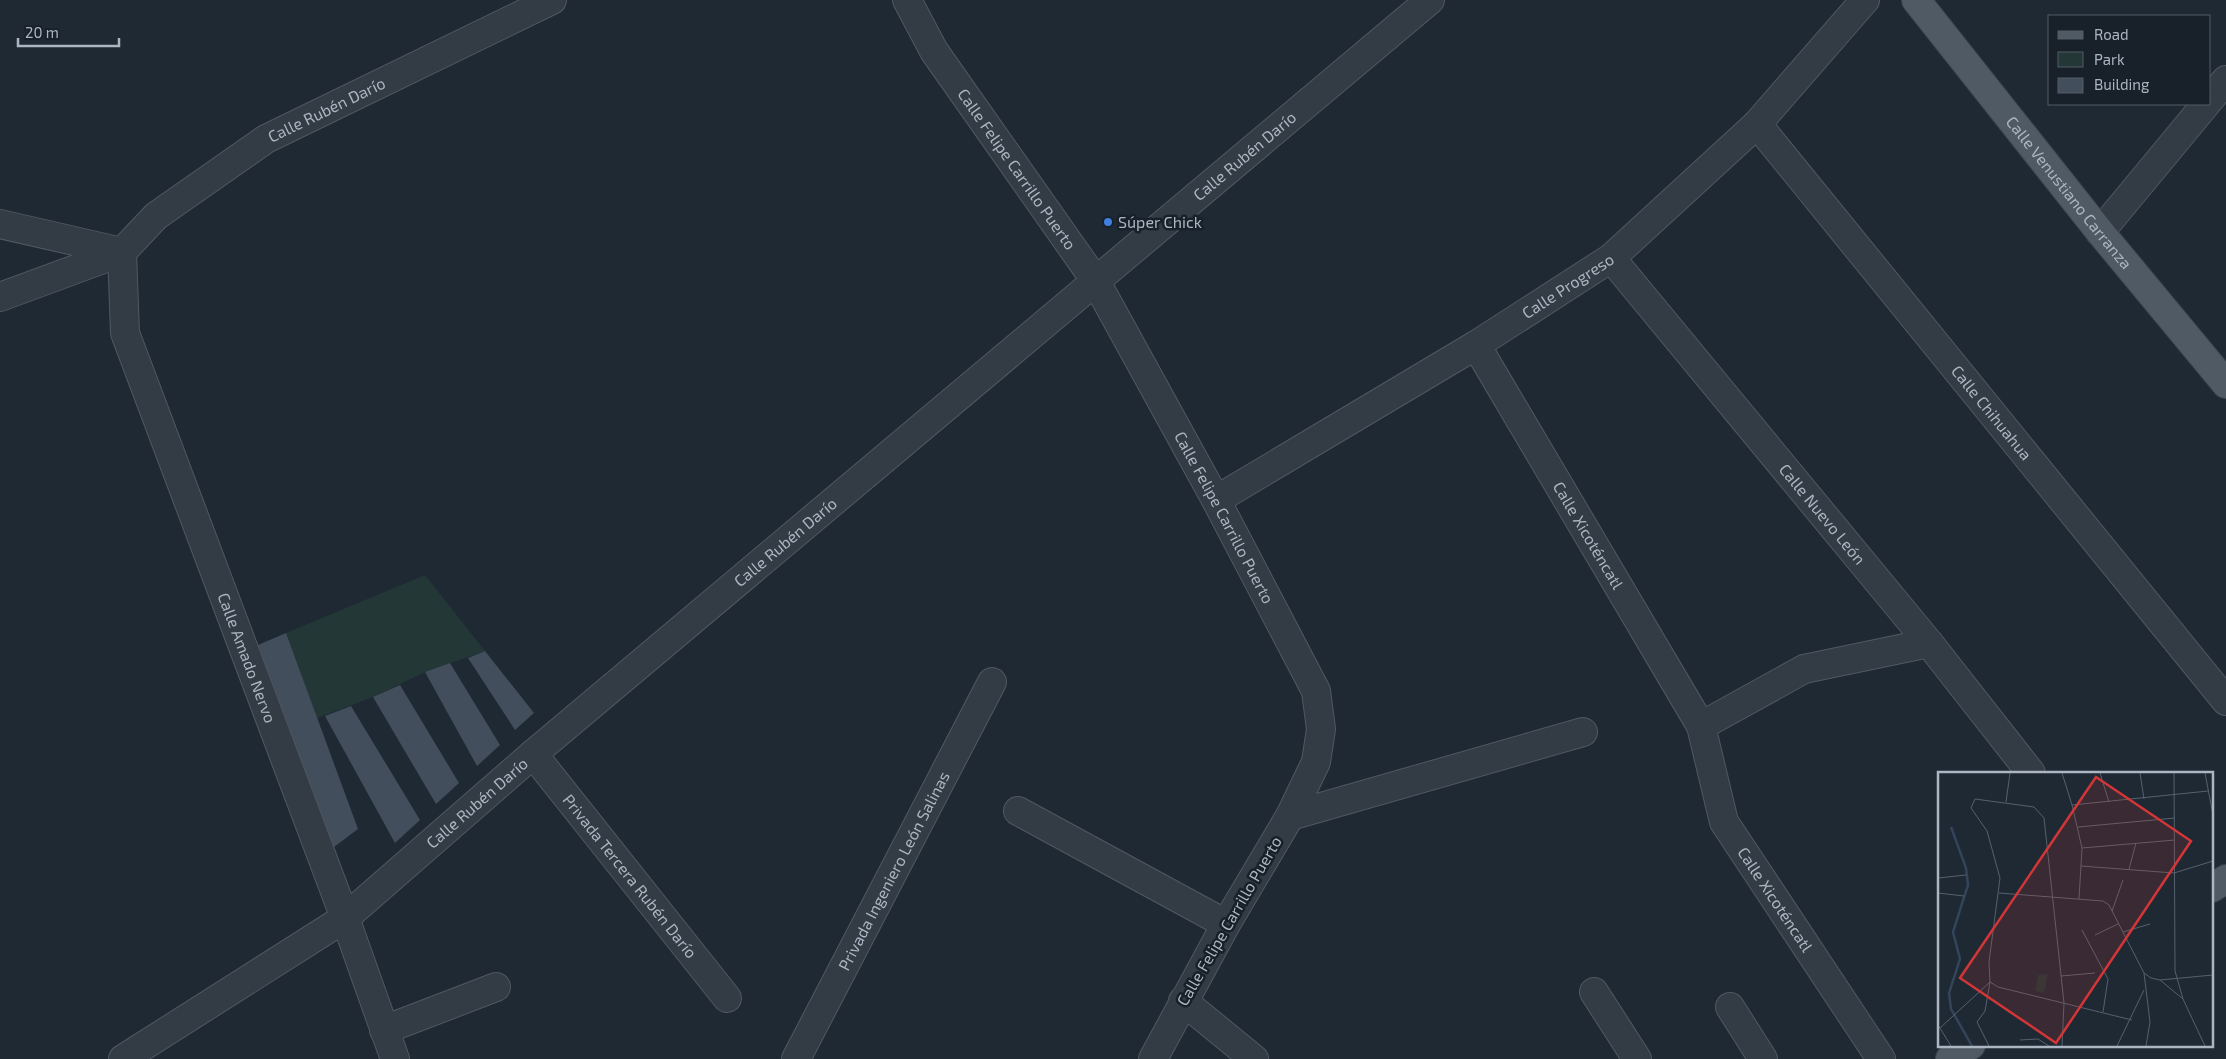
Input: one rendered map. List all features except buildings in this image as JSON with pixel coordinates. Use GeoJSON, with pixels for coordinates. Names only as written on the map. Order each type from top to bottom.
{"type":"FeatureCollection","features":[{"type":"Feature","properties":{"kind":"main road","name":"Calle Venustiano Carranza"},"geometry":{"type":"LineString","coordinates":[[1916,0],[2100,232],[2226,384]]}},
{"type":"Feature","properties":{"kind":"main road"},"geometry":{"type":"LineString","coordinates":[[2214,887],[2226,879]]}},
{"type":"Feature","properties":{"kind":"main road"},"geometry":{"type":"LineString","coordinates":[[1950,1059],[1970,1046]]}},
{"type":"Feature","properties":{"kind":"street","name":"Calle Rubén Darío"},"geometry":{"type":"LineString","coordinates":[[122,252],[156,216],[266,139],[552,0]]}},
{"type":"Feature","properties":{"kind":"street","name":"Calle Felipe Carrillo Puerto"},"geometry":{"type":"LineString","coordinates":[[907,0],[934,51],[1095,280],[1216,500],[1316,691],[1321,729],[1316,762],[1290,816],[1226,924],[1153,1059]]}},
{"type":"Feature","properties":{"kind":"street","name":"Calle Rubén Darío"},"geometry":{"type":"LineString","coordinates":[[123,1059],[345,918],[533,754],[1430,0]]}},
{"type":"Feature","properties":{"kind":"street","name":"Calle Progreso"},"geometry":{"type":"LineString","coordinates":[[1216,500],[1476,345],[1611,258],[1757,124],[1864,0]]}},
{"type":"Feature","properties":{"kind":"street"},"geometry":{"type":"LineString","coordinates":[[2211,99],[2226,80]]}},
{"type":"Feature","properties":{"kind":"street"},"geometry":{"type":"LineString","coordinates":[[2100,232],[2205,105]]}},
{"type":"Feature","properties":{"kind":"street","name":"Calle Chihuahua"},"geometry":{"type":"LineString","coordinates":[[1757,124],[2226,701]]}},
{"type":"Feature","properties":{"kind":"street"},"geometry":{"type":"LineString","coordinates":[[0,224],[122,252]]}},
{"type":"Feature","properties":{"kind":"street"},"geometry":{"type":"LineString","coordinates":[[0,297],[122,252]]}},
{"type":"Feature","properties":{"kind":"street","name":"Calle Amado Nervo"},"geometry":{"type":"LineString","coordinates":[[122,252],[124,333],[345,918],[395,1059]]}},
{"type":"Feature","properties":{"kind":"street","name":"Calle Nuevo León"},"geometry":{"type":"LineString","coordinates":[[1611,258],[1929,643],[2030,772]]}},
{"type":"Feature","properties":{"kind":"street","name":"Calle Xicoténcatl"},"geometry":{"type":"LineString","coordinates":[[1476,345],[1701,726],[1724,822],[1881,1059]]}},
{"type":"Feature","properties":{"kind":"street"},"geometry":{"type":"LineString","coordinates":[[1701,726],[1804,669],[1929,643]]}},
{"type":"Feature","properties":{"kind":"street","name":"Privada Ingeniero León Salinas"},"geometry":{"type":"LineString","coordinates":[[796,1059],[992,682]]}},
{"type":"Feature","properties":{"kind":"street"},"geometry":{"type":"LineString","coordinates":[[1290,816],[1583,732]]}},
{"type":"Feature","properties":{"kind":"street","name":"Privada Tercera Rubén Darío"},"geometry":{"type":"LineString","coordinates":[[533,754],[727,998]]}},
{"type":"Feature","properties":{"kind":"street"},"geometry":{"type":"LineString","coordinates":[[1018,811],[1226,924]]}},
{"type":"Feature","properties":{"kind":"street"},"geometry":{"type":"LineString","coordinates":[[384,1030],[496,987]]}},
{"type":"Feature","properties":{"kind":"street"},"geometry":{"type":"LineString","coordinates":[[1594,992],[1638,1059]]}},
{"type":"Feature","properties":{"kind":"street"},"geometry":{"type":"LineString","coordinates":[[1183,1001],[1254,1059]]}},
{"type":"Feature","properties":{"kind":"street"},"geometry":{"type":"LineString","coordinates":[[1730,1007],[1763,1059]]}},
{"type":"Feature","properties":{"kind":"green space"},"geometry":{"type":"Polygon","coordinates":[[[425,575],[485,651],[425,672],[373,697],[317,718],[286,633],[425,575]]]}},
{"type":"Feature","properties":{"kind":"place","name":"Súper Chick"},"geometry":{"type":"Point","coordinates":[1108,222]}}]}
